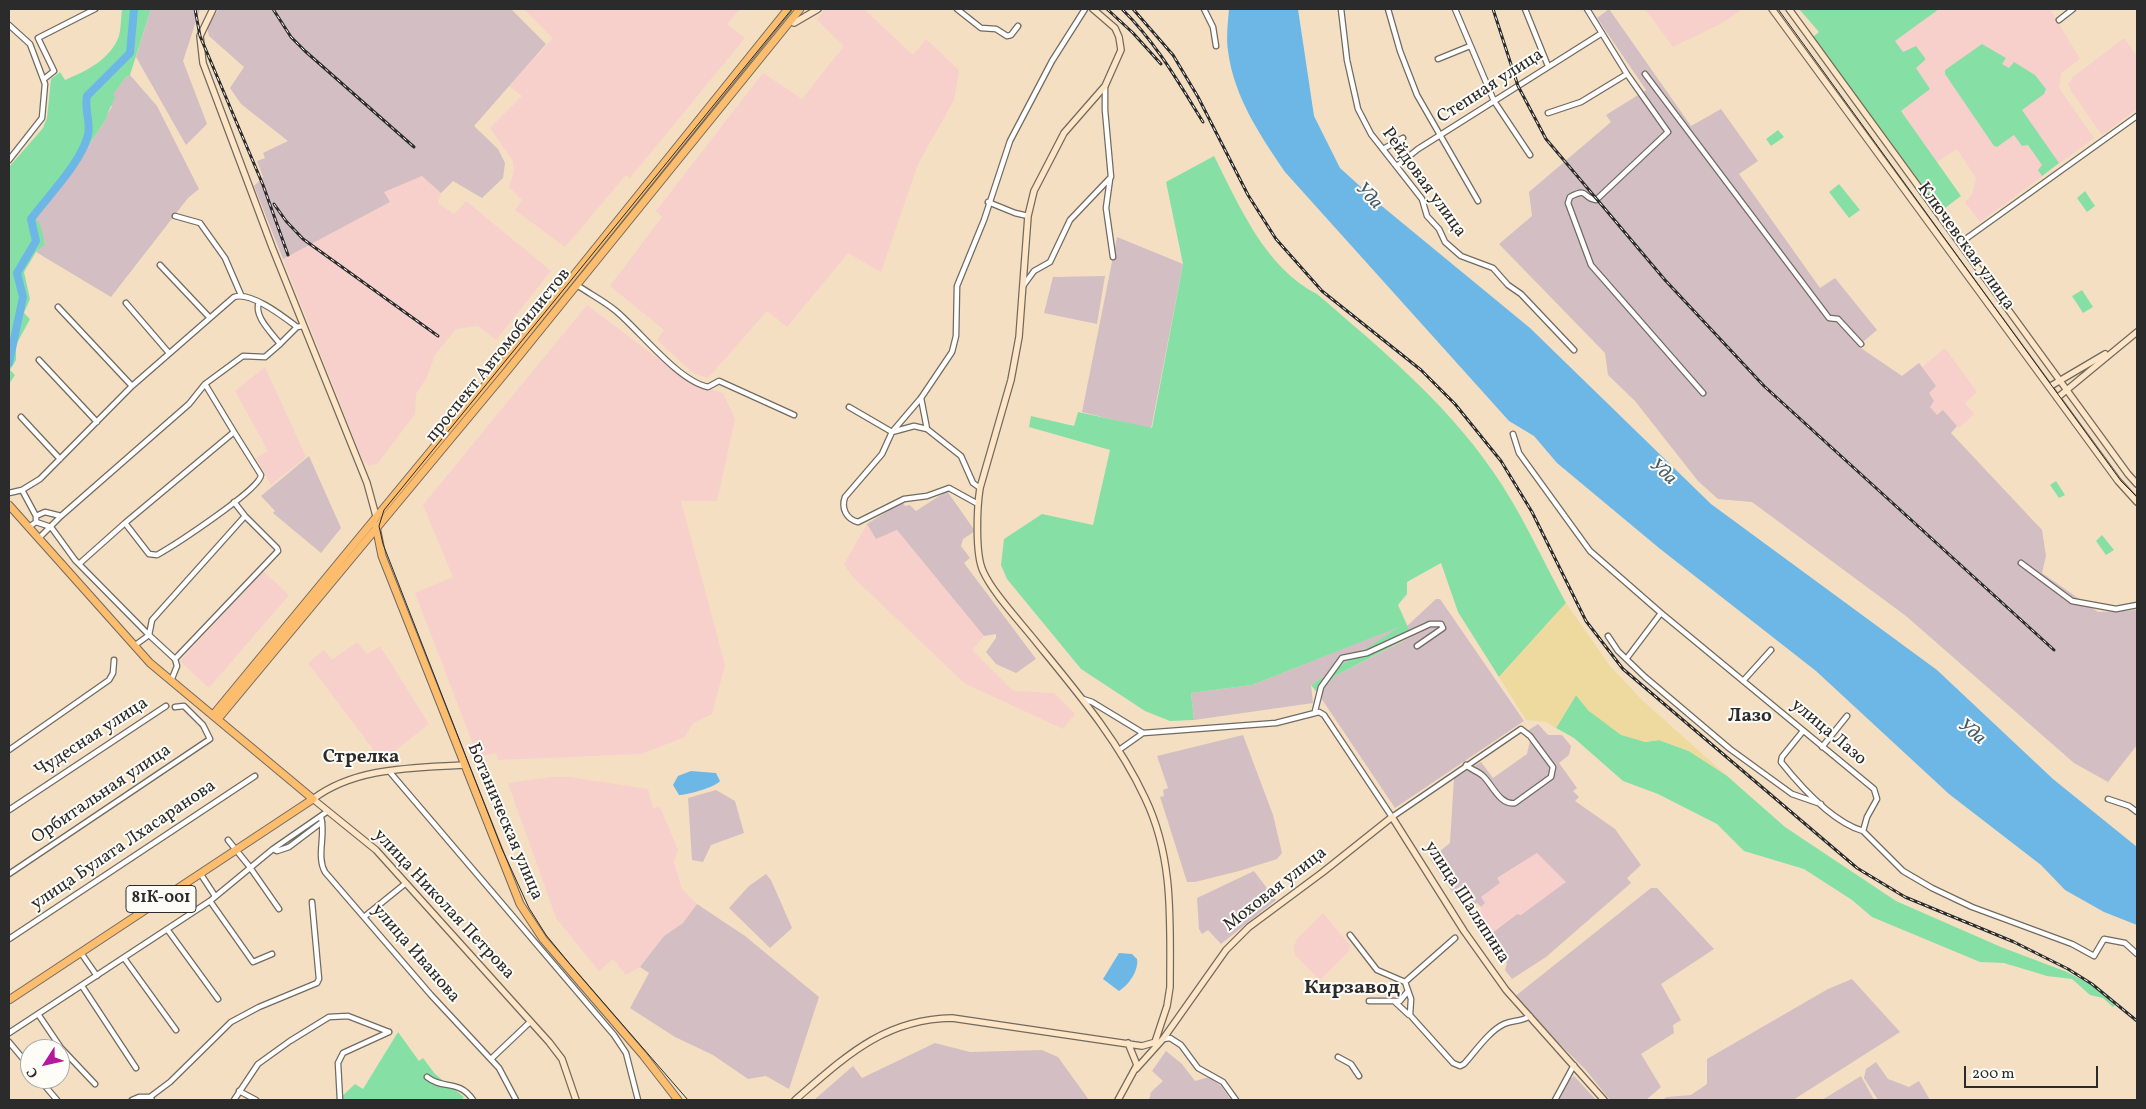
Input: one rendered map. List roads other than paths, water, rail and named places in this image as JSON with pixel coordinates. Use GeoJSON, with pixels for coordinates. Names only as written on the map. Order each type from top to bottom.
{"type":"FeatureCollection","features":[{"type":"Feature","properties":{"kind":"main road","name":"проспект Автомобилистов"},"geometry":{"type":"LineString","coordinates":[[216,717],[376,516],[500,367],[788,9]]}},
{"type":"Feature","properties":{"kind":"main road","name":"проспект Автомобилистов"},"geometry":{"type":"LineString","coordinates":[[216,717],[376,529],[577,285],[800,9]]}},
{"type":"Feature","properties":{"kind":"main road","name":"улица Николая Петрова"},"geometry":{"type":"LineString","coordinates":[[9,505],[134,646],[171,681],[313,799]]}},
{"type":"Feature","properties":{"kind":"main road","name":"Ботаническая улица"},"geometry":{"type":"LineString","coordinates":[[376,516],[376,529],[382,556],[516,896],[533,925],[678,1100]]}},
{"type":"Feature","properties":{"kind":"main road","name":"81К-001"},"geometry":{"type":"LineString","coordinates":[[9,1000],[313,799]]}},
{"type":"Feature","properties":{"kind":"street"},"geometry":{"type":"LineString","coordinates":[[44,79],[54,70],[38,38],[95,9]]}},
{"type":"Feature","properties":{"kind":"street"},"geometry":{"type":"LineString","coordinates":[[213,9],[200,36],[203,63],[300,326],[367,483],[376,516]]}},
{"type":"Feature","properties":{"kind":"street"},"geometry":{"type":"LineString","coordinates":[[791,20],[794,23],[818,9]]}},
{"type":"Feature","properties":{"kind":"street"},"geometry":{"type":"LineString","coordinates":[[957,9],[981,28],[996,29],[1007,36],[1011,35],[1018,26]]}},
{"type":"Feature","properties":{"kind":"street"},"geometry":{"type":"LineString","coordinates":[[978,504],[949,488],[927,496],[904,499],[861,521],[850,519],[844,508],[845,497],[882,454],[892,432],[921,398],[952,352],[956,336],[957,286],[984,220],[988,202],[1010,141],[1052,61],[1085,9]]}},
{"type":"Feature","properties":{"kind":"street"},"geometry":{"type":"LineString","coordinates":[[1092,9],[1115,28],[1119,36],[1121,50],[1105,86],[1064,133],[1034,191],[1028,216],[1021,288],[1019,337],[1011,380],[980,488],[978,504],[979,558],[983,572],[1011,611],[1084,699],[1119,750],[1146,798],[1159,831],[1168,870],[1170,987],[1167,1006],[1155,1042]]}},
{"type":"Feature","properties":{"kind":"street"},"geometry":{"type":"LineString","coordinates":[[1204,9],[1213,27],[1216,46]]}},
{"type":"Feature","properties":{"kind":"street","name":"Рейдовая улица"},"geometry":{"type":"LineString","coordinates":[[1341,9],[1347,60],[1358,109],[1366,127],[1422,199],[1427,216],[1439,229],[1445,242],[1461,256],[1493,268],[1508,285],[1521,294],[1574,350]]}},
{"type":"Feature","properties":{"kind":"street"},"geometry":{"type":"LineString","coordinates":[[1388,9],[1400,51],[1417,95],[1478,201]]}},
{"type":"Feature","properties":{"kind":"street"},"geometry":{"type":"LineString","coordinates":[[1455,9],[1494,101],[1530,155]]}},
{"type":"Feature","properties":{"kind":"street"},"geometry":{"type":"LineString","coordinates":[[1525,9],[1548,66]]}},
{"type":"Feature","properties":{"kind":"street"},"geometry":{"type":"LineString","coordinates":[[1587,9],[1626,74],[1668,132],[1596,200],[1582,192],[1568,199],[1591,265],[1703,393]]}},
{"type":"Feature","properties":{"kind":"street","name":"Ключевская улица"},"geometry":{"type":"LineString","coordinates":[[1772,9],[2121,485],[2137,502]]}},
{"type":"Feature","properties":{"kind":"street","name":"Ключевская улица"},"geometry":{"type":"LineString","coordinates":[[1789,9],[2137,484]]}},
{"type":"Feature","properties":{"kind":"street"},"geometry":{"type":"LineString","coordinates":[[2059,20],[2073,9]]}},
{"type":"Feature","properties":{"kind":"street"},"geometry":{"type":"LineString","coordinates":[[9,25],[30,44],[44,79],[42,118],[9,160]]}},
{"type":"Feature","properties":{"kind":"street","name":"Степная улица"},"geometry":{"type":"LineString","coordinates":[[1397,166],[1440,136],[1602,33]]}},
{"type":"Feature","properties":{"kind":"street"},"geometry":{"type":"LineString","coordinates":[[1438,59],[1470,46]]}},
{"type":"Feature","properties":{"kind":"street"},"geometry":{"type":"LineString","coordinates":[[1548,113],[1581,102],[1626,74]]}},
{"type":"Feature","properties":{"kind":"street"},"geometry":{"type":"LineString","coordinates":[[1645,74],[1829,318],[1838,319],[1860,344]]}},
{"type":"Feature","properties":{"kind":"street"},"geometry":{"type":"LineString","coordinates":[[1831,90],[1842,82]]}},
{"type":"Feature","properties":{"kind":"street"},"geometry":{"type":"LineString","coordinates":[[1105,86],[1110,177],[1106,208],[1113,257]]}},
{"type":"Feature","properties":{"kind":"street"},"geometry":{"type":"LineString","coordinates":[[1960,243],[2137,116]]}},
{"type":"Feature","properties":{"kind":"street"},"geometry":{"type":"LineString","coordinates":[[1383,149],[1403,138]]}},
{"type":"Feature","properties":{"kind":"street"},"geometry":{"type":"LineString","coordinates":[[1021,288],[1034,271],[1050,262],[1070,220],[1110,177]]}},
{"type":"Feature","properties":{"kind":"street"},"geometry":{"type":"LineString","coordinates":[[988,202],[1028,216]]}},
{"type":"Feature","properties":{"kind":"street"},"geometry":{"type":"LineString","coordinates":[[174,216],[200,223],[225,258],[241,295]]}},
{"type":"Feature","properties":{"kind":"street"},"geometry":{"type":"LineString","coordinates":[[160,265],[210,318]]}},
{"type":"Feature","properties":{"kind":"street"},"geometry":{"type":"LineString","coordinates":[[577,285],[616,311],[696,383],[708,386],[719,381],[794,415]]}},
{"type":"Feature","properties":{"kind":"street"},"geometry":{"type":"LineString","coordinates":[[9,493],[22,490],[40,479],[132,386],[234,297],[241,295],[259,302],[300,326]]}},
{"type":"Feature","properties":{"kind":"street"},"geometry":{"type":"LineString","coordinates":[[259,302],[258,314],[280,344]]}},
{"type":"Feature","properties":{"kind":"street"},"geometry":{"type":"LineString","coordinates":[[126,303],[169,353]]}},
{"type":"Feature","properties":{"kind":"street"},"geometry":{"type":"LineString","coordinates":[[58,306],[132,386]]}},
{"type":"Feature","properties":{"kind":"street"},"geometry":{"type":"LineString","coordinates":[[39,538],[61,516],[189,404],[205,384],[243,356],[265,357],[300,326]]}},
{"type":"Feature","properties":{"kind":"street"},"geometry":{"type":"LineString","coordinates":[[2057,398],[2137,332]]}},
{"type":"Feature","properties":{"kind":"street"},"geometry":{"type":"LineString","coordinates":[[2049,387],[2116,348]]}},
{"type":"Feature","properties":{"kind":"street"},"geometry":{"type":"LineString","coordinates":[[39,360],[97,422]]}},
{"type":"Feature","properties":{"kind":"street"},"geometry":{"type":"LineString","coordinates":[[125,522],[149,554],[157,555],[186,538],[261,479],[261,475],[205,384]]}},
{"type":"Feature","properties":{"kind":"street"},"geometry":{"type":"LineString","coordinates":[[921,398],[927,429]]}},
{"type":"Feature","properties":{"kind":"street"},"geometry":{"type":"LineString","coordinates":[[849,407],[892,432],[914,426],[927,429],[960,456],[973,483],[980,488]]}},
{"type":"Feature","properties":{"kind":"street"},"geometry":{"type":"LineString","coordinates":[[21,417],[60,460]]}},
{"type":"Feature","properties":{"kind":"street"},"geometry":{"type":"LineString","coordinates":[[79,564],[125,522],[234,432]]}},
{"type":"Feature","properties":{"kind":"street","name":"улица Лазо"},"geometry":{"type":"LineString","coordinates":[[1513,434],[1519,453],[1576,535],[1590,551],[1661,613],[1877,793],[1877,799],[1867,817],[1863,831]]}},
{"type":"Feature","properties":{"kind":"street"},"geometry":{"type":"LineString","coordinates":[[22,490],[36,516],[36,522]]}},
{"type":"Feature","properties":{"kind":"street"},"geometry":{"type":"LineString","coordinates":[[171,681],[176,666],[176,658],[278,551],[244,516],[234,502]]}},
{"type":"Feature","properties":{"kind":"street"},"geometry":{"type":"LineString","coordinates":[[36,516],[45,512],[61,516]]}},
{"type":"Feature","properties":{"kind":"street"},"geometry":{"type":"LineString","coordinates":[[134,646],[149,635],[154,617],[196,574],[244,516]]}},
{"type":"Feature","properties":{"kind":"street"},"geometry":{"type":"LineString","coordinates":[[29,527],[36,522]]}},
{"type":"Feature","properties":{"kind":"street"},"geometry":{"type":"LineString","coordinates":[[36,522],[51,527],[79,564],[149,635],[176,658]]}},
{"type":"Feature","properties":{"kind":"street"},"geometry":{"type":"LineString","coordinates":[[2021,563],[2072,601],[2116,609],[2137,605]]}},
{"type":"Feature","properties":{"kind":"street"},"geometry":{"type":"LineString","coordinates":[[1627,658],[1661,613]]}},
{"type":"Feature","properties":{"kind":"street"},"geometry":{"type":"LineString","coordinates":[[1119,750],[1143,733],[1276,723],[1317,712],[1321,687],[1342,658],[1367,653],[1430,624],[1438,622],[1443,626],[1440,631],[1417,646]]}},
{"type":"Feature","properties":{"kind":"street"},"geometry":{"type":"LineString","coordinates":[[1608,636],[1618,651],[1730,749],[1792,794],[1821,804]]}},
{"type":"Feature","properties":{"kind":"street"},"geometry":{"type":"LineString","coordinates":[[1743,681],[1771,650]]}},
{"type":"Feature","properties":{"kind":"street"},"geometry":{"type":"LineString","coordinates":[[9,750],[109,680],[113,673],[114,660]]}},
{"type":"Feature","properties":{"kind":"street"},"geometry":{"type":"LineString","coordinates":[[1084,699],[1143,733]]}},
{"type":"Feature","properties":{"kind":"street","name":"Чудесная улица"},"geometry":{"type":"LineString","coordinates":[[9,810],[166,706]]}},
{"type":"Feature","properties":{"kind":"street","name":"Орбитальная улица"},"geometry":{"type":"LineString","coordinates":[[9,874],[210,740],[202,725],[184,706],[175,707]]}},
{"type":"Feature","properties":{"kind":"street","name":"улица Шаляпина"},"geometry":{"type":"LineString","coordinates":[[1317,712],[1324,715],[1464,930],[1506,990],[1604,1100]]}},
{"type":"Feature","properties":{"kind":"street"},"geometry":{"type":"LineString","coordinates":[[1822,747],[1847,716]]}},
{"type":"Feature","properties":{"kind":"street","name":"Моховая улица"},"geometry":{"type":"LineString","coordinates":[[1118,1100],[1123,1087],[1136,1069],[1163,1039],[1226,950],[1249,927],[1324,872],[1392,817],[1466,765],[1521,729],[1530,736],[1553,764],[1549,778],[1510,804],[1505,802],[1483,776],[1466,765]]}},
{"type":"Feature","properties":{"kind":"street"},"geometry":{"type":"LineString","coordinates":[[1803,731],[1782,757],[1781,762],[1799,784],[1821,804],[1851,827],[1863,831],[1904,871],[1966,905],[2072,944],[2094,956],[2104,940],[2125,943],[2137,954]]}},
{"type":"Feature","properties":{"kind":"street"},"geometry":{"type":"LineString","coordinates":[[313,799],[335,785],[389,771],[463,765]]}},
{"type":"Feature","properties":{"kind":"street"},"geometry":{"type":"LineString","coordinates":[[389,771],[620,1043],[628,1060],[638,1100]]}},
{"type":"Feature","properties":{"kind":"street","name":"улица Булата Лхасаранова"},"geometry":{"type":"LineString","coordinates":[[9,939],[255,776]]}},
{"type":"Feature","properties":{"kind":"street","name":"улица Николая Петрова"},"geometry":{"type":"LineString","coordinates":[[313,799],[376,850],[559,1055],[576,1100]]}},
{"type":"Feature","properties":{"kind":"street"},"geometry":{"type":"LineString","coordinates":[[2108,799],[2129,806],[2137,812]]}},
{"type":"Feature","properties":{"kind":"street"},"geometry":{"type":"LineString","coordinates":[[9,1033],[210,901],[249,866],[328,811]]}},
{"type":"Feature","properties":{"kind":"street","name":"улица Иванова"},"geometry":{"type":"LineString","coordinates":[[321,816],[322,866],[432,995],[491,1059],[506,1078],[516,1100]]}},
{"type":"Feature","properties":{"kind":"street"},"geometry":{"type":"LineString","coordinates":[[273,849],[277,851],[288,846],[322,822]]}},
{"type":"Feature","properties":{"kind":"street"},"geometry":{"type":"LineString","coordinates":[[228,840],[279,909]]}},
{"type":"Feature","properties":{"kind":"street"},"geometry":{"type":"LineString","coordinates":[[200,873],[215,896]]}},
{"type":"Feature","properties":{"kind":"street"},"geometry":{"type":"LineString","coordinates":[[364,917],[406,883]]}},
{"type":"Feature","properties":{"kind":"street"},"geometry":{"type":"LineString","coordinates":[[210,901],[253,962],[272,954]]}},
{"type":"Feature","properties":{"kind":"street"},"geometry":{"type":"LineString","coordinates":[[132,1100],[139,1097],[151,1098],[231,1022],[259,1007],[317,983],[319,979],[312,902]]}},
{"type":"Feature","properties":{"kind":"street"},"geometry":{"type":"LineString","coordinates":[[167,929],[218,999]]}},
{"type":"Feature","properties":{"kind":"street"},"geometry":{"type":"LineString","coordinates":[[1350,935],[1377,970],[1405,982],[1411,999],[1410,1015]]}},
{"type":"Feature","properties":{"kind":"street"},"geometry":{"type":"LineString","coordinates":[[1405,982],[1455,938]]}},
{"type":"Feature","properties":{"kind":"street"},"geometry":{"type":"LineString","coordinates":[[81,953],[97,976]]}},
{"type":"Feature","properties":{"kind":"street"},"geometry":{"type":"LineString","coordinates":[[124,958],[176,1030]]}},
{"type":"Feature","properties":{"kind":"street"},"geometry":{"type":"LineString","coordinates":[[1369,1001],[1395,1002],[1406,997],[1408,991],[1405,982]]}},
{"type":"Feature","properties":{"kind":"street"},"geometry":{"type":"LineString","coordinates":[[82,986],[136,1068]]}},
{"type":"Feature","properties":{"kind":"street"},"geometry":{"type":"LineString","coordinates":[[1395,1002],[1410,1015],[1453,1063],[1460,1066],[1498,1027],[1506,1022],[1523,1021],[1530,1016]]}},
{"type":"Feature","properties":{"kind":"street"},"geometry":{"type":"LineString","coordinates":[[38,1014],[61,1048],[95,1084]]}},
{"type":"Feature","properties":{"kind":"street"},"geometry":{"type":"LineString","coordinates":[[234,1100],[258,1064],[290,1040],[329,1017],[342,1015],[389,1032],[351,1049],[341,1056],[338,1063],[340,1100]]}},
{"type":"Feature","properties":{"kind":"street"},"geometry":{"type":"LineString","coordinates":[[795,1100],[852,1051],[897,1027],[924,1020],[952,1018],[1128,1042],[1142,1046],[1170,1038],[1181,1045],[1198,1068],[1223,1082],[1236,1100]]}},
{"type":"Feature","properties":{"kind":"street"},"geometry":{"type":"LineString","coordinates":[[491,1059],[530,1022]]}},
{"type":"Feature","properties":{"kind":"street"},"geometry":{"type":"LineString","coordinates":[[9,1042],[20,1055]]}},
{"type":"Feature","properties":{"kind":"street"},"geometry":{"type":"LineString","coordinates":[[1128,1042],[1137,1061],[1136,1069]]}},
{"type":"Feature","properties":{"kind":"street"},"geometry":{"type":"LineString","coordinates":[[1338,1057],[1351,1064],[1359,1076]]}},
{"type":"Feature","properties":{"kind":"street"},"geometry":{"type":"LineString","coordinates":[[1556,1100],[1574,1065]]}},
{"type":"Feature","properties":{"kind":"street"},"geometry":{"type":"LineString","coordinates":[[427,1077],[440,1083],[462,1087],[473,1100]]}},
{"type":"Feature","properties":{"kind":"street"},"geometry":{"type":"LineString","coordinates":[[48,1089],[57,1100]]}},
{"type":"Feature","properties":{"kind":"street"},"geometry":{"type":"LineString","coordinates":[[239,1092],[256,1100]]}},
{"type":"Feature","properties":{"kind":"water","name":"Уда"},"geometry":{"type":"Polygon","coordinates":[[[1229,9],[1298,9],[1314,116],[1340,168],[1383,207],[1530,328],[1711,504],[1937,670],[2053,779],[2137,847],[2137,925],[2104,912],[2065,890],[2041,865],[1949,794],[1816,671],[1659,548],[1557,463],[1534,436],[1509,421],[1285,172],[1249,115],[1236,84],[1227,46],[1229,9]]]}},
{"type":"Feature","properties":{"kind":"water"},"geometry":{"type":"Polygon","coordinates":[[[691,771],[716,773],[720,781],[713,786],[679,795],[673,785],[678,776],[691,771]]]}},
{"type":"Feature","properties":{"kind":"water"},"geometry":{"type":"Polygon","coordinates":[[[1119,953],[1132,954],[1137,959],[1137,963],[1133,977],[1119,991],[1103,979],[1119,953]]]}},
{"type":"Feature","properties":{"kind":"waterway"},"geometry":{"type":"LineString","coordinates":[[9,363],[23,297],[17,273],[36,241],[31,219],[79,157],[89,130],[86,106],[87,96],[130,53],[134,9]]}},
{"type":"Feature","properties":{"kind":"tram line"},"geometry":{"type":"LineString","coordinates":[[688,1100],[569,963],[546,935],[529,908],[502,849],[383,544],[379,526],[384,510],[792,9]]}},
{"type":"Feature","properties":{"kind":"tram line"},"geometry":{"type":"LineString","coordinates":[[1778,9],[2121,481],[2137,497]]}},
{"type":"Feature","properties":{"kind":"railway"},"geometry":{"type":"LineString","coordinates":[[195,9],[200,36],[263,185],[288,255]]}},
{"type":"Feature","properties":{"kind":"railway"},"geometry":{"type":"LineString","coordinates":[[273,9],[291,37],[305,51],[414,147]]}},
{"type":"Feature","properties":{"kind":"railway"},"geometry":{"type":"LineString","coordinates":[[1107,9],[1133,33],[1161,64]]}},
{"type":"Feature","properties":{"kind":"railway"},"geometry":{"type":"LineString","coordinates":[[1122,9],[1156,49],[1203,122]]}},
{"type":"Feature","properties":{"kind":"railway"},"geometry":{"type":"LineString","coordinates":[[1133,9],[1173,55],[1198,97],[1248,195],[1276,239],[1322,291],[1421,370],[1455,404],[1501,461],[1532,512],[1586,621],[1623,669],[1857,868],[1905,897],[2014,942],[2068,969],[2092,984],[2137,1021]]}},
{"type":"Feature","properties":{"kind":"railway"},"geometry":{"type":"LineString","coordinates":[[1493,9],[1518,86],[1546,139],[1665,280],[1764,386],[2054,650]]}},
{"type":"Feature","properties":{"kind":"railway"},"geometry":{"type":"LineString","coordinates":[[274,204],[286,221],[303,239],[438,336]]}},
{"type":"Feature","properties":{"kind":"district","name":"Лазо"},"geometry":{"type":"Point","coordinates":[1750,718]}},
{"type":"Feature","properties":{"kind":"district","name":"Стрелка"},"geometry":{"type":"Point","coordinates":[361,759]}},
{"type":"Feature","properties":{"kind":"district","name":"Кирзавод"},"geometry":{"type":"Point","coordinates":[1352,989]}}]}
